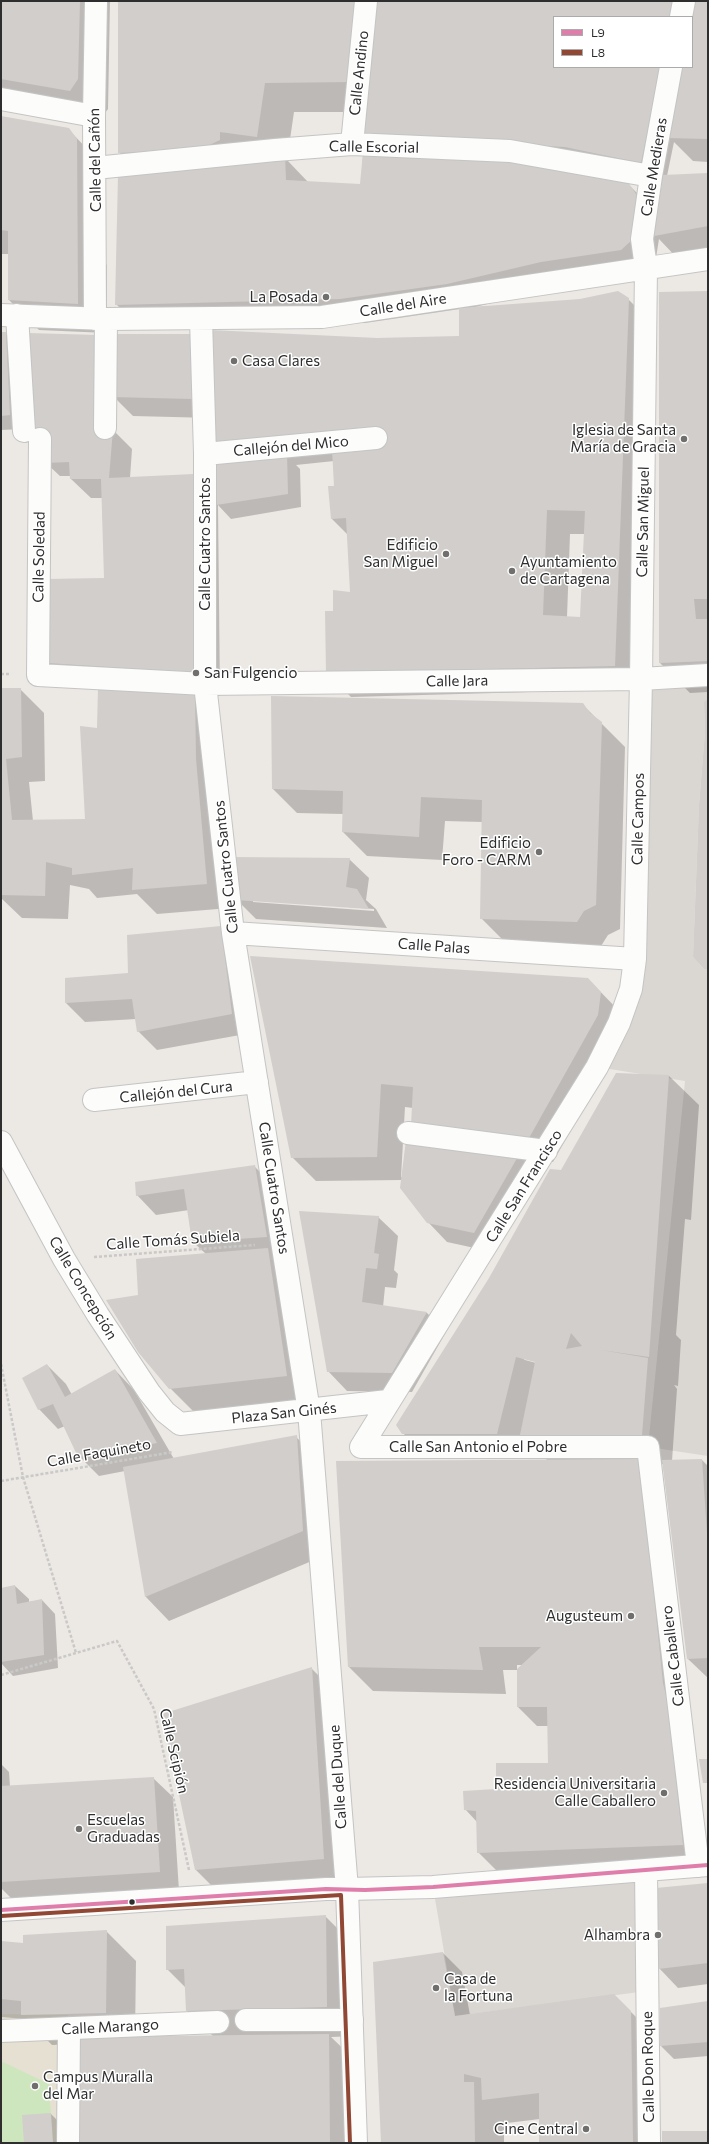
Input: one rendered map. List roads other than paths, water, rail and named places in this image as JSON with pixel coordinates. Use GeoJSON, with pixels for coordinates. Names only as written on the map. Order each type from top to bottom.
{"type":"FeatureCollection","features":[{"type":"Feature","properties":{"kind":"street","name":"Calle del Cañón"},"geometry":{"type":"LineString","coordinates":[[96,1],[94,116],[95,168],[105,428]]}},
{"type":"Feature","properties":{"kind":"street","name":"Calle Andino"},"geometry":{"type":"LineString","coordinates":[[352,144],[366,1]]}},
{"type":"Feature","properties":{"kind":"street"},"geometry":{"type":"LineString","coordinates":[[680,16],[684,1]]}},
{"type":"Feature","properties":{"kind":"street","name":"Calle Medieras"},"geometry":{"type":"LineString","coordinates":[[646,268],[642,239],[651,176],[671,68]]}},
{"type":"Feature","properties":{"kind":"street"},"geometry":{"type":"LineString","coordinates":[[1,99],[94,116]]}},
{"type":"Feature","properties":{"kind":"street","name":"Calle Escorial"},"geometry":{"type":"LineString","coordinates":[[95,168],[352,144],[510,151],[651,176]]}},
{"type":"Feature","properties":{"kind":"street","name":"Calle del Aire"},"geometry":{"type":"LineString","coordinates":[[9,315],[101,319],[322,317],[708,259]]}},
{"type":"Feature","properties":{"kind":"street","name":"Calle San Miguel"},"geometry":{"type":"LineString","coordinates":[[641,680],[646,268]]}},
{"type":"Feature","properties":{"kind":"street","name":"Calle Soledad"},"geometry":{"type":"LineString","coordinates":[[9,315],[32,435],[38,675]]}},
{"type":"Feature","properties":{"kind":"street","name":"Calle Cuatro Santos"},"geometry":{"type":"LineString","coordinates":[[201,319],[205,454],[205,684],[233,933],[310,1411]]}},
{"type":"Feature","properties":{"kind":"street","name":"Callejón del Mico"},"geometry":{"type":"LineString","coordinates":[[205,454],[376,438]]}},
{"type":"Feature","properties":{"kind":"street","name":"Calle Jara"},"geometry":{"type":"LineString","coordinates":[[38,675],[205,684],[641,680],[708,675]]}},
{"type":"Feature","properties":{"kind":"street","name":"Calle Campos"},"geometry":{"type":"LineString","coordinates":[[635,959],[641,680]]}},
{"type":"Feature","properties":{"kind":"street","name":"Calle Palas"},"geometry":{"type":"LineString","coordinates":[[233,933],[635,959]]}},
{"type":"Feature","properties":{"kind":"street","name":"Calle San Francisco"},"geometry":{"type":"LineString","coordinates":[[388,1401],[546,1151],[607,1051],[631,989],[635,959]]}},
{"type":"Feature","properties":{"kind":"street","name":"Callejón del Cura"},"geometry":{"type":"LineString","coordinates":[[94,1100],[257,1082]]}},
{"type":"Feature","properties":{"kind":"street"},"geometry":{"type":"LineString","coordinates":[[408,1133],[546,1151]]}},
{"type":"Feature","properties":{"kind":"street","name":"Calle Concepción"},"geometry":{"type":"LineString","coordinates":[[1,1142],[64,1259],[98,1315],[149,1392],[165,1412],[180,1424]]}},
{"type":"Feature","properties":{"kind":"street","name":"Plaza San Ginés"},"geometry":{"type":"LineString","coordinates":[[180,1424],[310,1411],[388,1401]]}},
{"type":"Feature","properties":{"kind":"street","name":"Calle San Antonio el Pobre"},"geometry":{"type":"LineString","coordinates":[[388,1401],[361,1447],[648,1447]]}},
{"type":"Feature","properties":{"kind":"street","name":"Calle del Duque"},"geometry":{"type":"LineString","coordinates":[[310,1411],[347,1890],[356,2143]]}},
{"type":"Feature","properties":{"kind":"street","name":"Calle Caballero"},"geometry":{"type":"LineString","coordinates":[[648,1447],[703,1866]]}},
{"type":"Feature","properties":{"kind":"street"},"geometry":{"type":"LineString","coordinates":[[1,1910],[326,1889],[347,1890],[433,1886],[703,1866]]}},
{"type":"Feature","properties":{"kind":"street","name":"Calle Don Roque"},"geometry":{"type":"LineString","coordinates":[[646,1870],[649,2143]]}},
{"type":"Feature","properties":{"kind":"street"},"geometry":{"type":"LineString","coordinates":[[246,2020],[352,2020]]}},
{"type":"Feature","properties":{"kind":"street","name":"Calle Marango"},"geometry":{"type":"LineString","coordinates":[[1,2031],[69,2030],[218,2022]]}},
{"type":"Feature","properties":{"kind":"street"},"geometry":{"type":"LineString","coordinates":[[68,2143],[69,2030]]}},
{"type":"Feature","properties":{"kind":"place","name":"La Posada"},"geometry":{"type":"Point","coordinates":[326,297]}},
{"type":"Feature","properties":{"kind":"place","name":"Casa Clares"},"geometry":{"type":"Point","coordinates":[234,361]}},
{"type":"Feature","properties":{"kind":"place","name":"Iglesia de Santa María de Gracia"},"geometry":{"type":"Point","coordinates":[684,439]}},
{"type":"Feature","properties":{"kind":"place","name":"Edificio San Miguel"},"geometry":{"type":"Point","coordinates":[446,554]}},
{"type":"Feature","properties":{"kind":"place","name":"Ayuntamiento de Cartagena"},"geometry":{"type":"Point","coordinates":[512,571]}},
{"type":"Feature","properties":{"kind":"place","name":"San Fulgencio"},"geometry":{"type":"Point","coordinates":[196,673]}},
{"type":"Feature","properties":{"kind":"place","name":"Edificio Foro - CARM"},"geometry":{"type":"Point","coordinates":[539,852]}},
{"type":"Feature","properties":{"kind":"place","name":"Augusteum"},"geometry":{"type":"Point","coordinates":[631,1616]}},
{"type":"Feature","properties":{"kind":"place","name":"Residencia Universitaria Calle Caballero"},"geometry":{"type":"Point","coordinates":[664,1793]}},
{"type":"Feature","properties":{"kind":"place","name":"Escuelas Graduadas"},"geometry":{"type":"Point","coordinates":[79,1829]}},
{"type":"Feature","properties":{"kind":"place","name":"Alhambra"},"geometry":{"type":"Point","coordinates":[658,1935]}},
{"type":"Feature","properties":{"kind":"place","name":"Casa de la Fortuna"},"geometry":{"type":"Point","coordinates":[436,1988]}},
{"type":"Feature","properties":{"kind":"place","name":"Campus Muralla del Mar"},"geometry":{"type":"Point","coordinates":[35,2086]}},
{"type":"Feature","properties":{"kind":"place","name":"Cine Central"},"geometry":{"type":"Point","coordinates":[586,2129]}}]}
